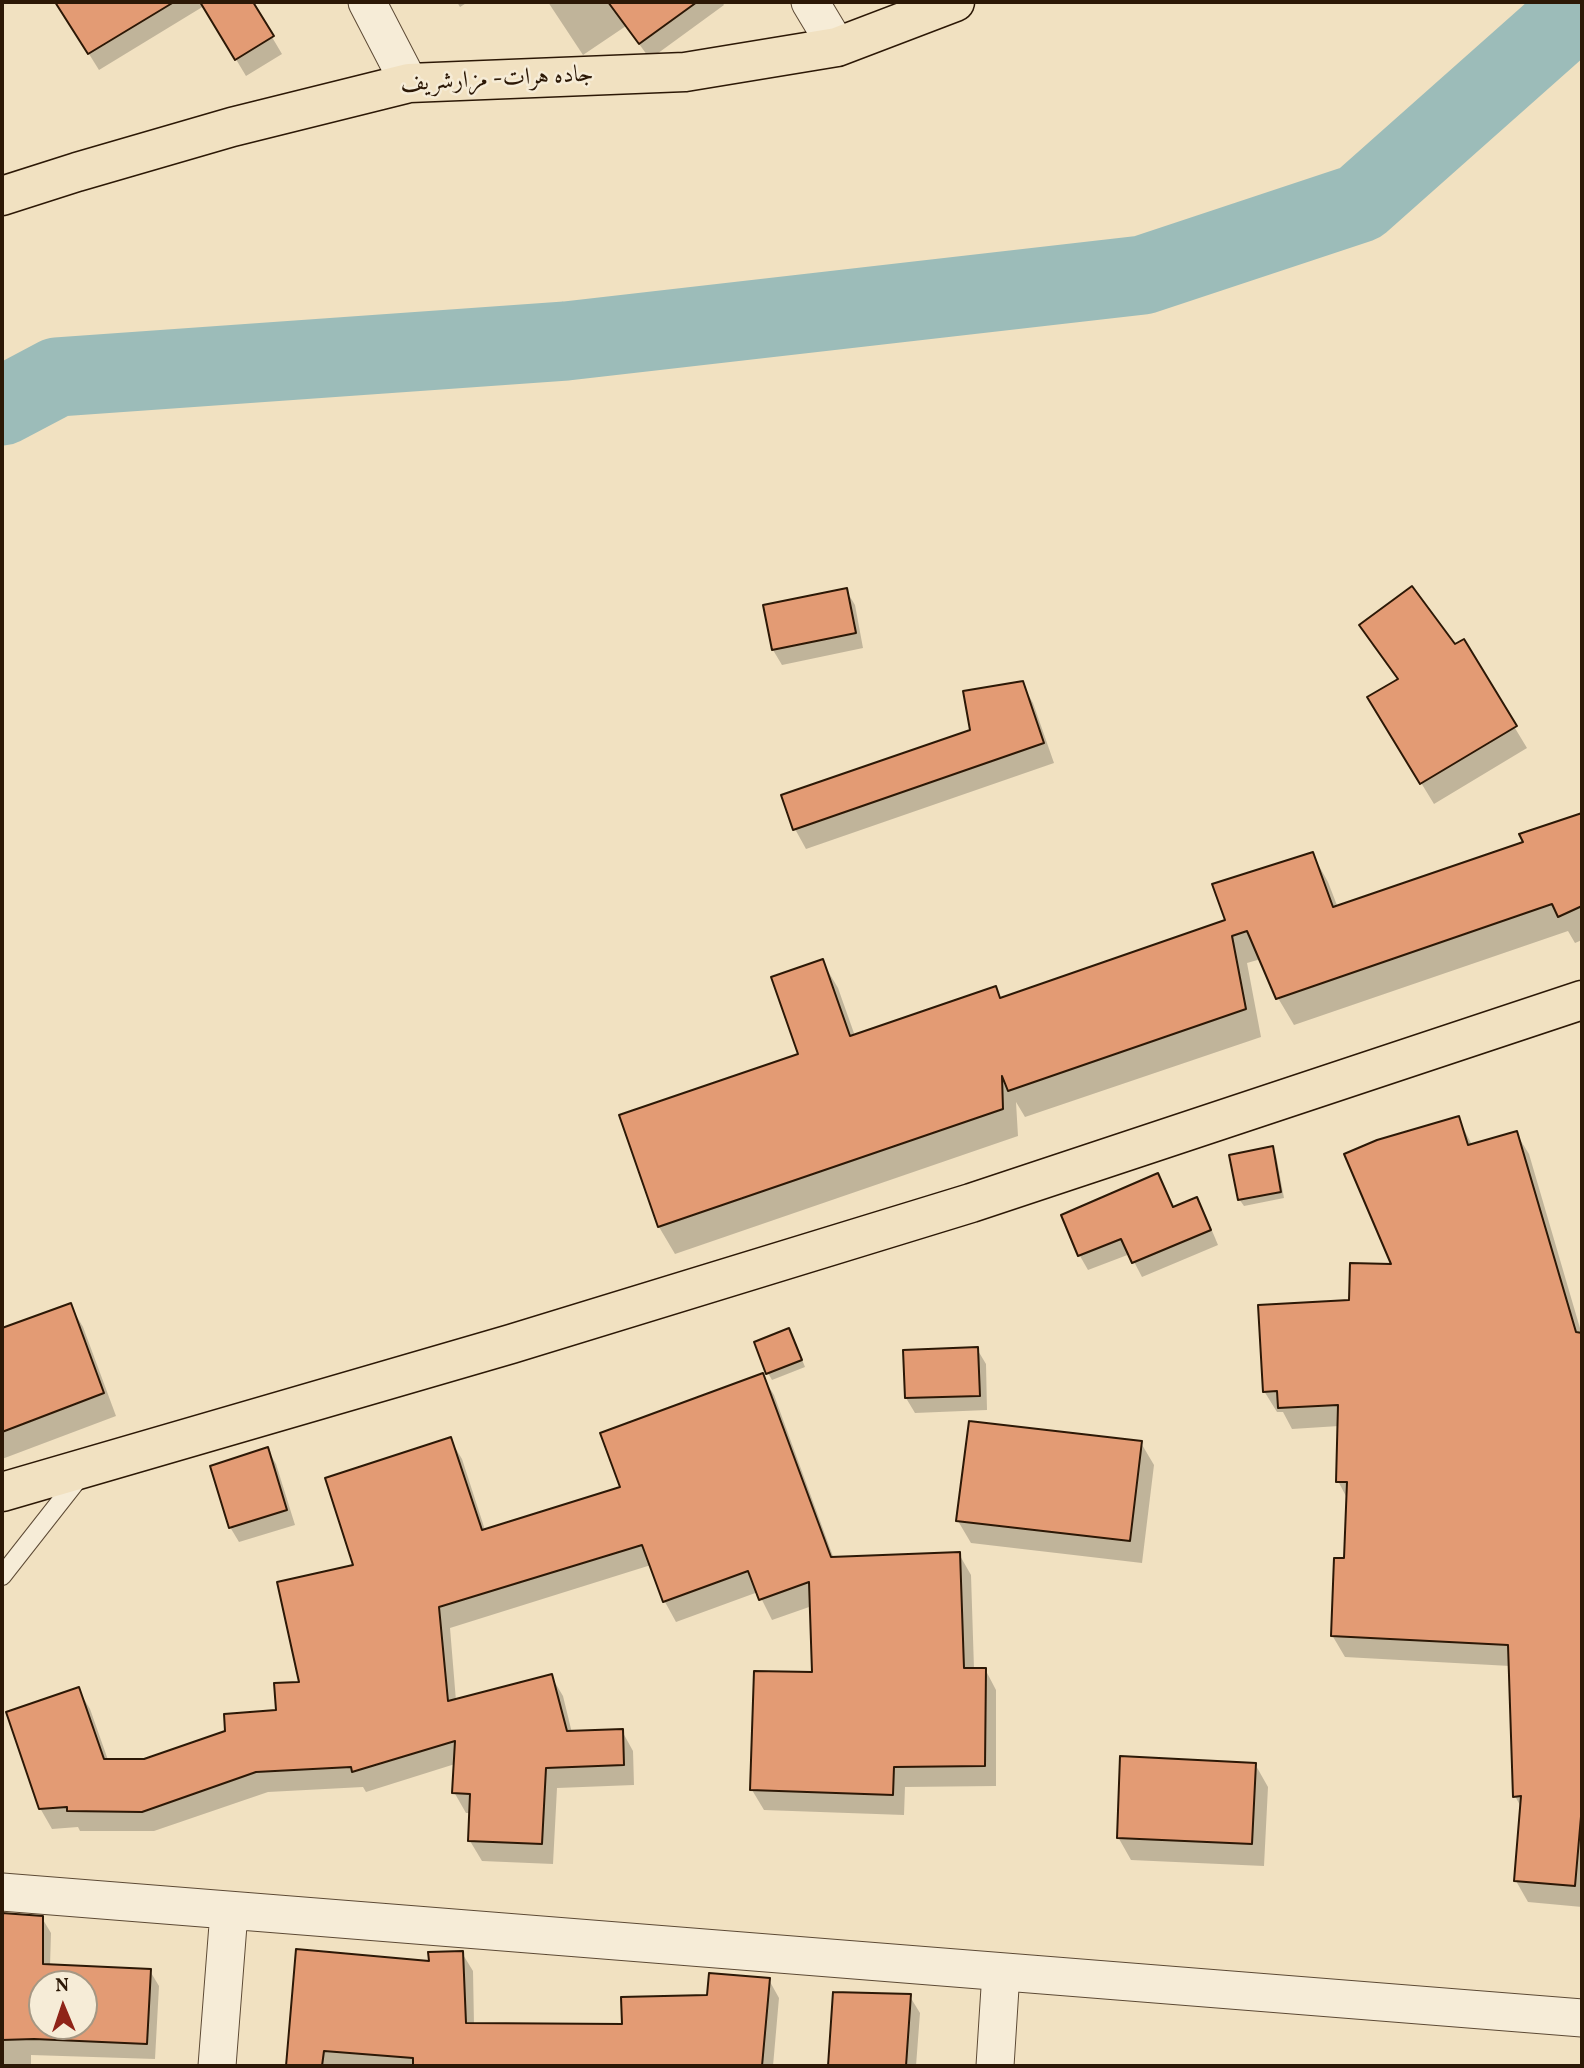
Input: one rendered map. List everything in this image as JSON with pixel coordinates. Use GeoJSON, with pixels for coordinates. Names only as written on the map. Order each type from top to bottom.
{"type":"FeatureCollection","features":[{"type":"Feature","properties":{"kind":"main road","name":"جاده هرات- مزارشریف"},"geometry":{"type":"LineString","coordinates":[[2,196],[232,127],[409,83],[685,72],[836,47],[955,2]]}},
{"type":"Feature","properties":{"kind":"main road"},"geometry":{"type":"LineString","coordinates":[[2,1492],[511,1344],[971,1203],[1582,1000]]}},
{"type":"Feature","properties":{"kind":"street"},"geometry":{"type":"LineString","coordinates":[[367,2],[409,83]]}},
{"type":"Feature","properties":{"kind":"street"},"geometry":{"type":"LineString","coordinates":[[810,2],[836,47]]}},
{"type":"Feature","properties":{"kind":"street"},"geometry":{"type":"LineString","coordinates":[[2,1892],[1582,2018]]}},
{"type":"Feature","properties":{"kind":"street"},"geometry":{"type":"LineString","coordinates":[[217,2066],[229,1912]]}},
{"type":"Feature","properties":{"kind":"street"},"geometry":{"type":"LineString","coordinates":[[995,2066],[1001,1972]]}},
{"type":"Feature","properties":{"kind":"lane"},"geometry":{"type":"LineString","coordinates":[[2,1576],[88,1467]]}},
{"type":"Feature","properties":{"kind":"building"},"geometry":{"type":"Polygon","coordinates":[[[55,2],[174,2],[88,54],[55,2]]]}},
{"type":"Feature","properties":{"kind":"building"},"geometry":{"type":"Polygon","coordinates":[[[200,2],[253,2],[274,36],[235,60],[200,2]]]}},
{"type":"Feature","properties":{"kind":"building"},"geometry":{"type":"Polygon","coordinates":[[[608,2],[697,2],[639,44],[608,2]]]}},
{"type":"Feature","properties":{"kind":"building"},"geometry":{"type":"Polygon","coordinates":[[[1412,586],[1455,644],[1464,639],[1517,726],[1420,784],[1367,697],[1398,679],[1359,625],[1412,586]]]}},
{"type":"Feature","properties":{"kind":"building"},"geometry":{"type":"Polygon","coordinates":[[[847,588],[856,633],[772,650],[763,605],[847,588]]]}},
{"type":"Feature","properties":{"kind":"building"},"geometry":{"type":"Polygon","coordinates":[[[1023,681],[1044,743],[793,830],[781,795],[970,730],[963,691],[1023,681]]]}},
{"type":"Feature","properties":{"kind":"building"},"geometry":{"type":"Polygon","coordinates":[[[1582,813],[1582,906],[1558,917],[1552,904],[1276,999],[1247,931],[1232,936],[1246,1009],[1008,1091],[1002,1076],[1003,1109],[658,1227],[619,1115],[798,1054],[771,977],[823,959],[850,1036],[996,986],[1000,998],[1225,920],[1212,884],[1313,852],[1333,907],[1523,842],[1519,834],[1582,813]]]}},
{"type":"Feature","properties":{"kind":"building"},"geometry":{"type":"Polygon","coordinates":[[[1459,1116],[1468,1145],[1517,1131],[1576,1332],[1582,1333],[1582,1805],[1575,1886],[1514,1881],[1521,1796],[1513,1797],[1508,1645],[1331,1636],[1334,1558],[1344,1558],[1347,1482],[1336,1482],[1338,1405],[1278,1408],[1277,1391],[1263,1392],[1258,1305],[1349,1300],[1350,1263],[1391,1264],[1344,1154],[1377,1140],[1459,1116]]]}},
{"type":"Feature","properties":{"kind":"building"},"geometry":{"type":"Polygon","coordinates":[[[1273,1146],[1281,1192],[1238,1200],[1229,1155],[1273,1146]]]}},
{"type":"Feature","properties":{"kind":"building"},"geometry":{"type":"Polygon","coordinates":[[[1158,1173],[1173,1207],[1197,1197],[1211,1230],[1132,1263],[1121,1239],[1078,1256],[1061,1215],[1158,1173]]]}},
{"type":"Feature","properties":{"kind":"building"},"geometry":{"type":"Polygon","coordinates":[[[71,1303],[104,1393],[2,1432],[2,1328],[71,1303]]]}},
{"type":"Feature","properties":{"kind":"building"},"geometry":{"type":"Polygon","coordinates":[[[789,1328],[802,1360],[766,1374],[754,1342],[789,1328]]]}},
{"type":"Feature","properties":{"kind":"building"},"geometry":{"type":"Polygon","coordinates":[[[978,1347],[980,1396],[905,1398],[903,1350],[978,1347]]]}},
{"type":"Feature","properties":{"kind":"building"},"geometry":{"type":"Polygon","coordinates":[[[763,1373],[831,1557],[960,1552],[964,1668],[986,1668],[985,1766],[894,1767],[893,1795],[750,1790],[754,1671],[812,1672],[809,1582],[759,1600],[748,1571],[663,1602],[642,1545],[439,1607],[448,1701],[552,1674],[567,1731],[623,1729],[624,1765],[546,1768],[542,1844],[468,1841],[470,1794],[452,1793],[455,1741],[352,1772],[351,1767],[256,1772],[142,1812],[67,1811],[67,1807],[39,1809],[6,1712],[79,1687],[104,1759],[144,1759],[225,1731],[224,1714],[276,1710],[274,1683],[299,1682],[277,1582],[353,1565],[325,1478],[451,1437],[482,1530],[620,1487],[600,1433],[763,1373]]]}},
{"type":"Feature","properties":{"kind":"building"},"geometry":{"type":"Polygon","coordinates":[[[969,1421],[1142,1441],[1130,1541],[956,1521],[969,1421]]]}},
{"type":"Feature","properties":{"kind":"building"},"geometry":{"type":"Polygon","coordinates":[[[268,1447],[287,1510],[229,1528],[210,1466],[268,1447]]]}},
{"type":"Feature","properties":{"kind":"building"},"geometry":{"type":"Polygon","coordinates":[[[1120,1756],[1256,1763],[1252,1844],[1117,1838],[1120,1756]]]}},
{"type":"Feature","properties":{"kind":"building"},"geometry":{"type":"Polygon","coordinates":[[[2,1913],[43,1916],[43,1964],[151,1969],[147,2044],[57,2040],[98,2040],[98,1970],[28,1970],[28,2039],[2,2040],[2,1913]]]}},
{"type":"Feature","properties":{"kind":"building"},"geometry":{"type":"Polygon","coordinates":[[[296,1949],[429,1961],[428,1952],[463,1951],[466,2023],[622,2024],[621,1997],[707,1995],[709,1973],[770,1978],[762,2066],[413,2066],[413,2058],[324,2051],[322,2066],[286,2066],[296,1949]]]}},
{"type":"Feature","properties":{"kind":"building"},"geometry":{"type":"Polygon","coordinates":[[[833,1992],[911,1994],[906,2066],[828,2066],[833,1992]]]}},
{"type":"Feature","properties":{"kind":"waterway"},"geometry":{"type":"LineString","coordinates":[[2,406],[57,377],[566,341],[1143,275],[1360,203],[1582,6]]}}]}
